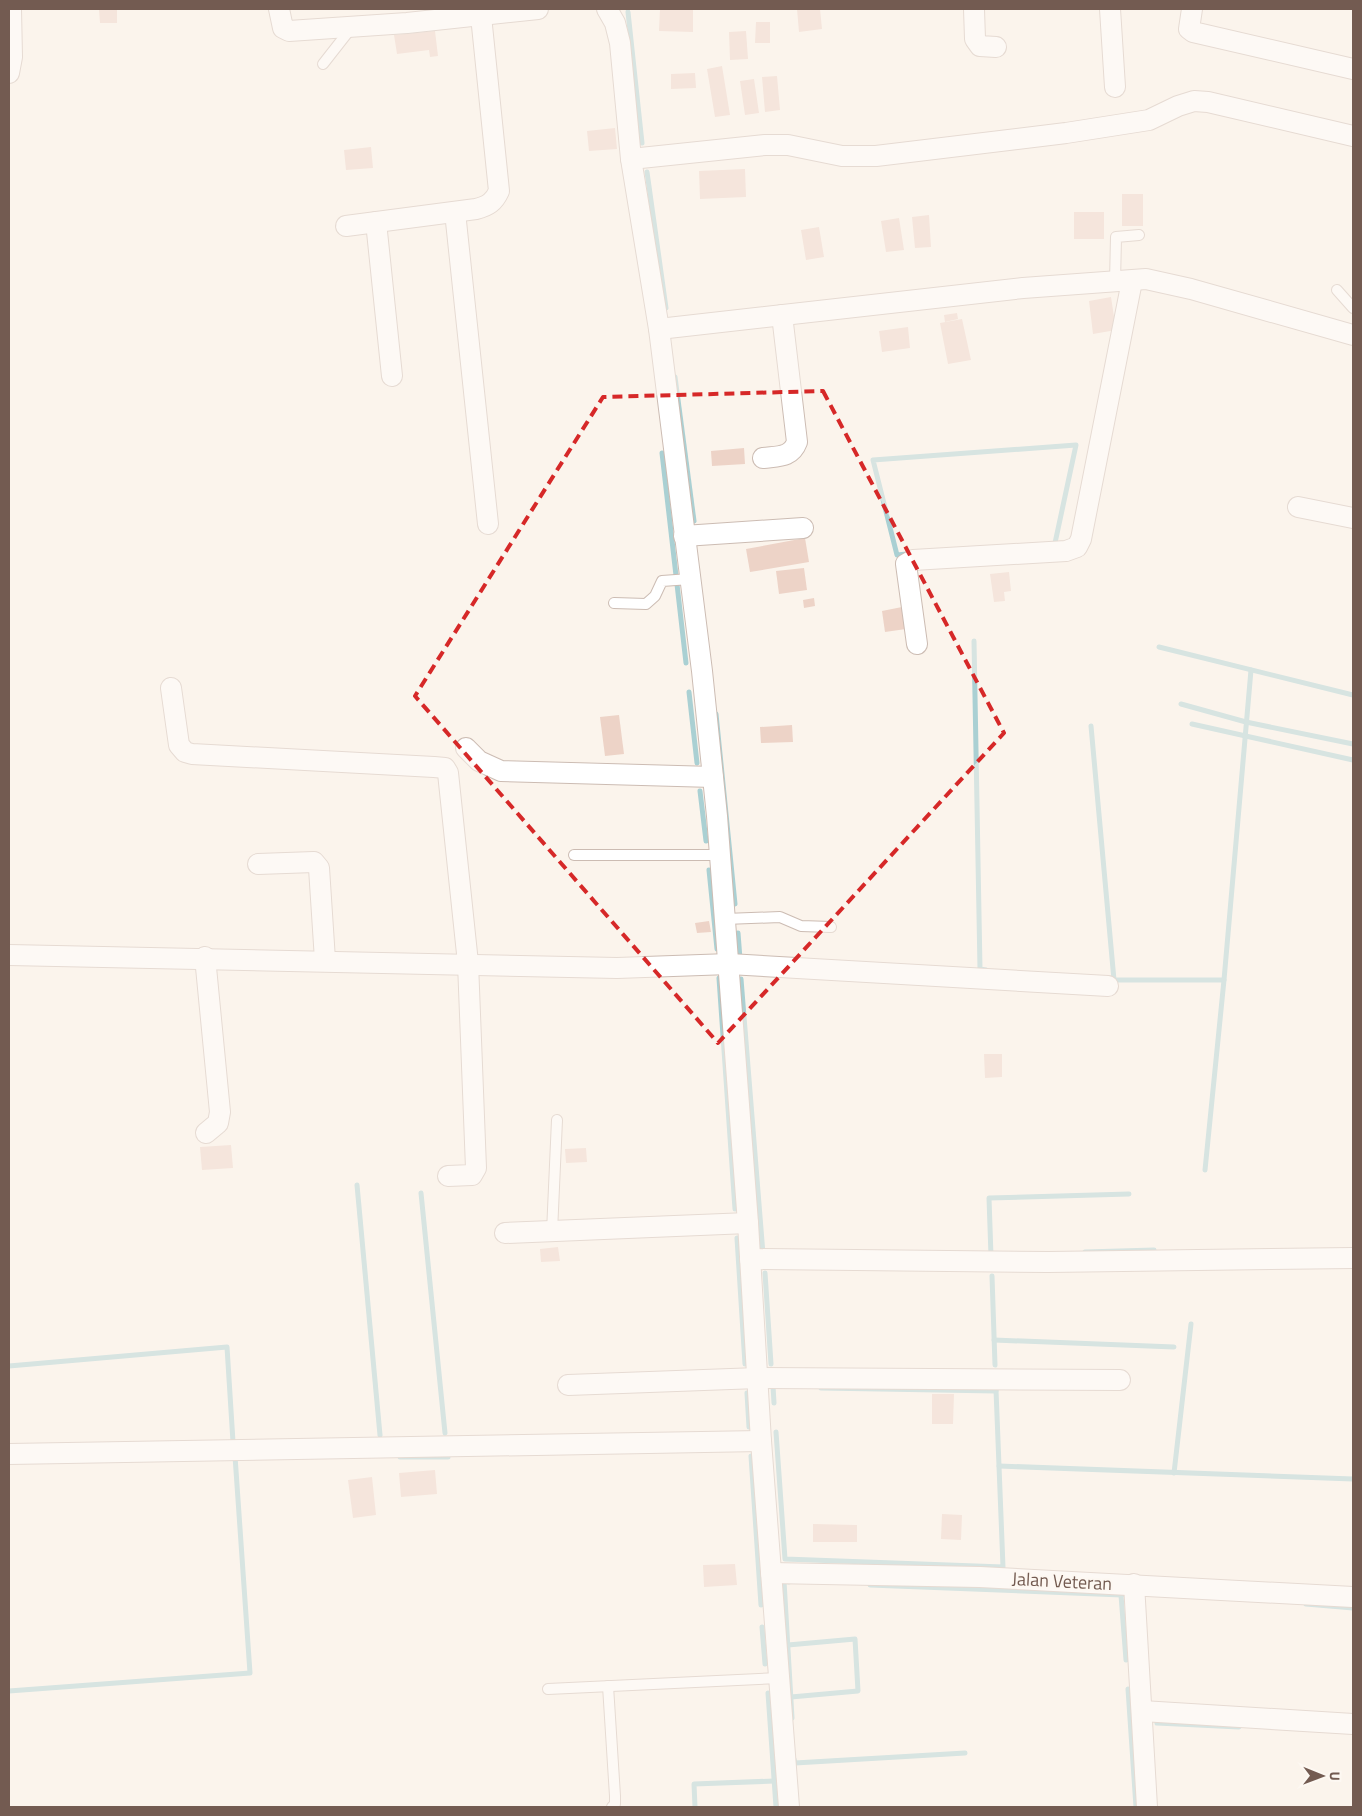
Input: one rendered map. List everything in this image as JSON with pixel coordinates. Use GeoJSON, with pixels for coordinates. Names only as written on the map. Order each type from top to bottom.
{"type":"FeatureCollection","features":[{"type":"Feature","properties":{"kind":"street"},"geometry":{"type":"LineString","coordinates":[[9,72],[12,57],[10,9]]}},
{"type":"Feature","properties":{"kind":"street"},"geometry":{"type":"LineString","coordinates":[[279,9],[282,28],[289,32],[352,26],[437,14],[481,16],[538,9]]}},
{"type":"Feature","properties":{"kind":"street"},"geometry":{"type":"LineString","coordinates":[[606,9],[615,23],[620,43],[632,160],[659,329],[713,777],[729,964],[748,1223],[761,1441],[789,1807]]}},
{"type":"Feature","properties":{"kind":"street"},"geometry":{"type":"LineString","coordinates":[[974,9],[975,39],[980,46],[996,47]]}},
{"type":"Feature","properties":{"kind":"street"},"geometry":{"type":"LineString","coordinates":[[1110,9],[1115,87]]}},
{"type":"Feature","properties":{"kind":"street"},"geometry":{"type":"LineString","coordinates":[[1192,9],[1190,29],[1193,32],[1353,70]]}},
{"type":"Feature","properties":{"kind":"street"},"geometry":{"type":"LineString","coordinates":[[346,226],[455,212],[487,206],[496,199],[499,191],[481,16]]}},
{"type":"Feature","properties":{"kind":"street"},"geometry":{"type":"LineString","coordinates":[[632,160],[766,145],[788,145],[842,156],[876,156],[1150,120],[1178,106],[1194,101],[1208,102],[1353,136]]}},
{"type":"Feature","properties":{"kind":"street"},"geometry":{"type":"LineString","coordinates":[[455,212],[488,524]]}},
{"type":"Feature","properties":{"kind":"street"},"geometry":{"type":"LineString","coordinates":[[376,222],[392,376]]}},
{"type":"Feature","properties":{"kind":"street"},"geometry":{"type":"LineString","coordinates":[[659,329],[1024,288],[1146,279],[1164,282],[1353,335]]}},
{"type":"Feature","properties":{"kind":"street"},"geometry":{"type":"LineString","coordinates":[[917,644],[906,564],[913,560],[1066,550],[1077,547],[1081,539],[1124,282]]}},
{"type":"Feature","properties":{"kind":"street"},"geometry":{"type":"LineString","coordinates":[[763,458],[786,456],[794,450],[797,442],[782,315]]}},
{"type":"Feature","properties":{"kind":"street"},"geometry":{"type":"LineString","coordinates":[[1298,507],[1353,518]]}},
{"type":"Feature","properties":{"kind":"street"},"geometry":{"type":"LineString","coordinates":[[684,536],[803,528]]}},
{"type":"Feature","properties":{"kind":"street"},"geometry":{"type":"LineString","coordinates":[[171,688],[179,745],[185,752],[192,754],[445,768],[448,773],[468,963],[476,1168],[472,1175],[448,1176]]}},
{"type":"Feature","properties":{"kind":"street"},"geometry":{"type":"LineString","coordinates":[[466,748],[479,761],[501,771],[713,777]]}},
{"type":"Feature","properties":{"kind":"street"},"geometry":{"type":"LineString","coordinates":[[258,864],[314,862],[319,868],[325,960]]}},
{"type":"Feature","properties":{"kind":"street"},"geometry":{"type":"LineString","coordinates":[[9,955],[204,957],[617,968],[729,964],[1108,986]]}},
{"type":"Feature","properties":{"kind":"street"},"geometry":{"type":"LineString","coordinates":[[204,957],[220,1112],[218,1123],[206,1133]]}},
{"type":"Feature","properties":{"kind":"street"},"geometry":{"type":"LineString","coordinates":[[505,1234],[748,1223]]}},
{"type":"Feature","properties":{"kind":"street"},"geometry":{"type":"LineString","coordinates":[[750,1259],[1048,1262],[1353,1258]]}},
{"type":"Feature","properties":{"kind":"street"},"geometry":{"type":"LineString","coordinates":[[568,1385],[758,1378],[1120,1380]]}},
{"type":"Feature","properties":{"kind":"street"},"geometry":{"type":"LineString","coordinates":[[9,1454],[761,1441]]}},
{"type":"Feature","properties":{"kind":"street","name":"Jalan Veteran"},"geometry":{"type":"LineString","coordinates":[[771,1573],[980,1577],[1353,1597]]}},
{"type":"Feature","properties":{"kind":"street"},"geometry":{"type":"LineString","coordinates":[[1134,1584],[1147,1807]]}},
{"type":"Feature","properties":{"kind":"street"},"geometry":{"type":"LineString","coordinates":[[1142,1712],[1353,1724]]}},
{"type":"Feature","properties":{"kind":"lane"},"geometry":{"type":"LineString","coordinates":[[323,64],[352,26]]}},
{"type":"Feature","properties":{"kind":"lane"},"geometry":{"type":"LineString","coordinates":[[1124,282],[1116,237],[1139,235]]}},
{"type":"Feature","properties":{"kind":"lane"},"geometry":{"type":"LineString","coordinates":[[1337,290],[1353,308]]}},
{"type":"Feature","properties":{"kind":"lane"},"geometry":{"type":"LineString","coordinates":[[614,603],[646,604],[655,596],[662,581],[690,579]]}},
{"type":"Feature","properties":{"kind":"lane"},"geometry":{"type":"LineString","coordinates":[[574,856],[720,855]]}},
{"type":"Feature","properties":{"kind":"lane"},"geometry":{"type":"LineString","coordinates":[[725,919],[780,917],[802,926],[831,927]]}},
{"type":"Feature","properties":{"kind":"lane"},"geometry":{"type":"LineString","coordinates":[[552,1232],[557,1120]]}},
{"type":"Feature","properties":{"kind":"lane"},"geometry":{"type":"LineString","coordinates":[[548,1690],[778,1678]]}},
{"type":"Feature","properties":{"kind":"lane"},"geometry":{"type":"LineString","coordinates":[[608,1686],[615,1796],[615,1804],[612,1807]]}},
{"type":"Feature","properties":{"kind":"highlighted area"},"geometry":{"type":"Polygon","coordinates":[[[823,391],[1004,733],[718,1043],[415,696],[603,397],[823,391]]]}},
{"type":"Feature","properties":{"kind":"building"},"geometry":{"type":"Polygon","coordinates":[[[99,9],[117,9],[117,23],[100,23],[99,9]]]}},
{"type":"Feature","properties":{"kind":"building"},"geometry":{"type":"Polygon","coordinates":[[[660,9],[693,9],[693,32],[659,31],[660,9]]]}},
{"type":"Feature","properties":{"kind":"building"},"geometry":{"type":"Polygon","coordinates":[[[797,9],[820,9],[822,29],[799,32],[797,9]]]}},
{"type":"Feature","properties":{"kind":"building"},"geometry":{"type":"Polygon","coordinates":[[[756,22],[770,22],[770,43],[755,43],[756,22]]]}},
{"type":"Feature","properties":{"kind":"building"},"geometry":{"type":"Polygon","coordinates":[[[435,31],[438,56],[430,57],[429,50],[397,54],[394,35],[435,31]]]}},
{"type":"Feature","properties":{"kind":"building"},"geometry":{"type":"Polygon","coordinates":[[[746,31],[748,59],[730,60],[729,32],[746,31]]]}},
{"type":"Feature","properties":{"kind":"building"},"geometry":{"type":"Polygon","coordinates":[[[722,66],[730,115],[715,117],[707,69],[722,66]]]}},
{"type":"Feature","properties":{"kind":"building"},"geometry":{"type":"Polygon","coordinates":[[[695,73],[696,88],[671,89],[671,74],[695,73]]]}},
{"type":"Feature","properties":{"kind":"building"},"geometry":{"type":"Polygon","coordinates":[[[777,76],[780,110],[765,112],[762,77],[777,76]]]}},
{"type":"Feature","properties":{"kind":"building"},"geometry":{"type":"Polygon","coordinates":[[[754,79],[759,113],[745,115],[740,81],[754,79]]]}},
{"type":"Feature","properties":{"kind":"building"},"geometry":{"type":"Polygon","coordinates":[[[615,128],[617,149],[589,151],[587,131],[615,128]]]}},
{"type":"Feature","properties":{"kind":"building"},"geometry":{"type":"Polygon","coordinates":[[[371,147],[373,168],[346,170],[344,150],[371,147]]]}},
{"type":"Feature","properties":{"kind":"building"},"geometry":{"type":"Polygon","coordinates":[[[745,169],[746,197],[700,199],[699,171],[745,169]]]}},
{"type":"Feature","properties":{"kind":"building"},"geometry":{"type":"Polygon","coordinates":[[[1122,194],[1143,194],[1143,226],[1122,226],[1122,194]]]}},
{"type":"Feature","properties":{"kind":"building"},"geometry":{"type":"Polygon","coordinates":[[[1074,212],[1104,212],[1104,239],[1074,239],[1074,212]]]}},
{"type":"Feature","properties":{"kind":"building"},"geometry":{"type":"Polygon","coordinates":[[[929,215],[931,247],[915,248],[912,217],[929,215]]]}},
{"type":"Feature","properties":{"kind":"building"},"geometry":{"type":"Polygon","coordinates":[[[899,218],[904,250],[886,252],[881,221],[899,218]]]}},
{"type":"Feature","properties":{"kind":"building"},"geometry":{"type":"Polygon","coordinates":[[[819,227],[824,257],[806,260],[801,230],[819,227]]]}},
{"type":"Feature","properties":{"kind":"building"},"geometry":{"type":"Polygon","coordinates":[[[1111,297],[1116,330],[1093,334],[1089,301],[1111,297]]]}},
{"type":"Feature","properties":{"kind":"building"},"geometry":{"type":"Polygon","coordinates":[[[957,313],[958,319],[945,322],[944,315],[957,313]]]}},
{"type":"Feature","properties":{"kind":"building"},"geometry":{"type":"Polygon","coordinates":[[[962,319],[971,360],[948,364],[940,323],[962,319]]]}},
{"type":"Feature","properties":{"kind":"building"},"geometry":{"type":"Polygon","coordinates":[[[908,327],[910,348],[882,352],[879,331],[908,327]]]}},
{"type":"Feature","properties":{"kind":"building"},"geometry":{"type":"Polygon","coordinates":[[[744,448],[745,464],[712,466],[711,451],[744,448]]]}},
{"type":"Feature","properties":{"kind":"building"},"geometry":{"type":"Polygon","coordinates":[[[805,538],[809,562],[750,572],[746,549],[805,538]]]}},
{"type":"Feature","properties":{"kind":"building"},"geometry":{"type":"Polygon","coordinates":[[[804,568],[807,590],[779,594],[776,571],[804,568]]]}},
{"type":"Feature","properties":{"kind":"building"},"geometry":{"type":"Polygon","coordinates":[[[1009,572],[1011,591],[1004,592],[1005,601],[994,602],[990,574],[1009,572]]]}},
{"type":"Feature","properties":{"kind":"building"},"geometry":{"type":"Polygon","coordinates":[[[814,598],[815,606],[804,608],[803,600],[814,598]]]}},
{"type":"Feature","properties":{"kind":"building"},"geometry":{"type":"Polygon","coordinates":[[[902,607],[906,629],[885,632],[882,611],[902,607]]]}},
{"type":"Feature","properties":{"kind":"building"},"geometry":{"type":"Polygon","coordinates":[[[619,715],[624,754],[605,756],[600,717],[619,715]]]}},
{"type":"Feature","properties":{"kind":"building"},"geometry":{"type":"Polygon","coordinates":[[[792,725],[793,742],[761,743],[760,727],[792,725]]]}},
{"type":"Feature","properties":{"kind":"building"},"geometry":{"type":"Polygon","coordinates":[[[709,921],[711,932],[697,933],[695,923],[709,921]]]}},
{"type":"Feature","properties":{"kind":"building"},"geometry":{"type":"Polygon","coordinates":[[[984,1054],[1002,1054],[1002,1077],[985,1078],[984,1054]]]}},
{"type":"Feature","properties":{"kind":"building"},"geometry":{"type":"Polygon","coordinates":[[[231,1145],[233,1168],[202,1170],[200,1147],[231,1145]]]}},
{"type":"Feature","properties":{"kind":"building"},"geometry":{"type":"Polygon","coordinates":[[[586,1148],[587,1162],[566,1163],[565,1149],[586,1148]]]}},
{"type":"Feature","properties":{"kind":"building"},"geometry":{"type":"Polygon","coordinates":[[[558,1247],[560,1261],[541,1262],[540,1249],[558,1247]]]}},
{"type":"Feature","properties":{"kind":"building"},"geometry":{"type":"Polygon","coordinates":[[[932,1394],[954,1394],[953,1424],[932,1424],[932,1394]]]}},
{"type":"Feature","properties":{"kind":"building"},"geometry":{"type":"Polygon","coordinates":[[[435,1470],[437,1494],[401,1497],[399,1473],[435,1470]]]}},
{"type":"Feature","properties":{"kind":"building"},"geometry":{"type":"Polygon","coordinates":[[[372,1477],[376,1515],[353,1518],[348,1480],[372,1477]]]}},
{"type":"Feature","properties":{"kind":"building"},"geometry":{"type":"Polygon","coordinates":[[[942,1514],[962,1515],[961,1540],[941,1539],[942,1514]]]}},
{"type":"Feature","properties":{"kind":"building"},"geometry":{"type":"Polygon","coordinates":[[[813,1524],[857,1525],[857,1542],[813,1542],[813,1524]]]}},
{"type":"Feature","properties":{"kind":"building"},"geometry":{"type":"Polygon","coordinates":[[[735,1564],[737,1585],[704,1587],[703,1565],[735,1564]]]}},
{"type":"Feature","properties":{"kind":"waterway"},"geometry":{"type":"LineString","coordinates":[[628,12],[642,143]]}},
{"type":"Feature","properties":{"kind":"waterway"},"geometry":{"type":"LineString","coordinates":[[647,172],[666,308]]}},
{"type":"Feature","properties":{"kind":"waterway"},"geometry":{"type":"LineString","coordinates":[[675,377],[694,521]]}},
{"type":"Feature","properties":{"kind":"waterway"},"geometry":{"type":"LineString","coordinates":[[907,554],[897,555],[873,460],[1076,445],[1055,543]]}},
{"type":"Feature","properties":{"kind":"waterway"},"geometry":{"type":"LineString","coordinates":[[662,453],[686,663]]}},
{"type":"Feature","properties":{"kind":"waterway"},"geometry":{"type":"LineString","coordinates":[[974,641],[980,969],[986,970]]}},
{"type":"Feature","properties":{"kind":"waterway"},"geometry":{"type":"LineString","coordinates":[[1159,647],[1353,695]]}},
{"type":"Feature","properties":{"kind":"waterway"},"geometry":{"type":"LineString","coordinates":[[1091,726],[1114,980],[1224,980],[1251,670]]}},
{"type":"Feature","properties":{"kind":"waterway"},"geometry":{"type":"LineString","coordinates":[[689,692],[697,763]]}},
{"type":"Feature","properties":{"kind":"waterway"},"geometry":{"type":"LineString","coordinates":[[1181,704],[1246,722],[1353,744]]}},
{"type":"Feature","properties":{"kind":"waterway"},"geometry":{"type":"LineString","coordinates":[[716,714],[735,904]]}},
{"type":"Feature","properties":{"kind":"waterway"},"geometry":{"type":"LineString","coordinates":[[1192,724],[1353,760]]}},
{"type":"Feature","properties":{"kind":"waterway"},"geometry":{"type":"LineString","coordinates":[[700,791],[706,841]]}},
{"type":"Feature","properties":{"kind":"waterway"},"geometry":{"type":"LineString","coordinates":[[709,870],[717,949]]}},
{"type":"Feature","properties":{"kind":"waterway"},"geometry":{"type":"LineString","coordinates":[[738,933],[740,959]]}},
{"type":"Feature","properties":{"kind":"waterway"},"geometry":{"type":"LineString","coordinates":[[719,978],[735,1209]]}},
{"type":"Feature","properties":{"kind":"waterway"},"geometry":{"type":"LineString","coordinates":[[741,979],[763,1254]]}},
{"type":"Feature","properties":{"kind":"waterway"},"geometry":{"type":"LineString","coordinates":[[1205,1170],[1224,980]]}},
{"type":"Feature","properties":{"kind":"waterway"},"geometry":{"type":"LineString","coordinates":[[357,1185],[380,1435]]}},
{"type":"Feature","properties":{"kind":"waterway"},"geometry":{"type":"LineString","coordinates":[[421,1193],[445,1433]]}},
{"type":"Feature","properties":{"kind":"waterway"},"geometry":{"type":"LineString","coordinates":[[991,1256],[989,1198],[1129,1194]]}},
{"type":"Feature","properties":{"kind":"waterway"},"geometry":{"type":"LineString","coordinates":[[737,1238],[745,1364]]}},
{"type":"Feature","properties":{"kind":"waterway"},"geometry":{"type":"LineString","coordinates":[[1085,1252],[1154,1250]]}},
{"type":"Feature","properties":{"kind":"waterway"},"geometry":{"type":"LineString","coordinates":[[765,1273],[771,1364]]}},
{"type":"Feature","properties":{"kind":"waterway"},"geometry":{"type":"LineString","coordinates":[[992,1276],[995,1365]]}},
{"type":"Feature","properties":{"kind":"waterway"},"geometry":{"type":"LineString","coordinates":[[1174,1473],[1191,1324]]}},
{"type":"Feature","properties":{"kind":"waterway"},"geometry":{"type":"LineString","coordinates":[[994,1340],[1174,1347]]}},
{"type":"Feature","properties":{"kind":"waterway"},"geometry":{"type":"LineString","coordinates":[[9,1366],[227,1347],[233,1442]]}},
{"type":"Feature","properties":{"kind":"waterway"},"geometry":{"type":"LineString","coordinates":[[773,1386],[774,1403]]}},
{"type":"Feature","properties":{"kind":"waterway"},"geometry":{"type":"LineString","coordinates":[[821,1388],[996,1391]]}},
{"type":"Feature","properties":{"kind":"waterway"},"geometry":{"type":"LineString","coordinates":[[776,1432],[785,1559],[1003,1567],[996,1390]]}},
{"type":"Feature","properties":{"kind":"waterway"},"geometry":{"type":"LineString","coordinates":[[747,1393],[749,1427]]}},
{"type":"Feature","properties":{"kind":"waterway"},"geometry":{"type":"LineString","coordinates":[[9,1691],[250,1673],[235,1456]]}},
{"type":"Feature","properties":{"kind":"waterway"},"geometry":{"type":"LineString","coordinates":[[751,1456],[761,1605]]}},
{"type":"Feature","properties":{"kind":"waterway"},"geometry":{"type":"LineString","coordinates":[[400,1457],[448,1457]]}},
{"type":"Feature","properties":{"kind":"waterway"},"geometry":{"type":"LineString","coordinates":[[999,1466],[1353,1479]]}},
{"type":"Feature","properties":{"kind":"waterway"},"geometry":{"type":"LineString","coordinates":[[789,1582],[784,1581],[792,1718]]}},
{"type":"Feature","properties":{"kind":"waterway"},"geometry":{"type":"LineString","coordinates":[[870,1585],[1122,1595]]}},
{"type":"Feature","properties":{"kind":"waterway"},"geometry":{"type":"LineString","coordinates":[[1121,1595],[1126,1660]]}},
{"type":"Feature","properties":{"kind":"waterway"},"geometry":{"type":"LineString","coordinates":[[1306,1604],[1353,1608]]}},
{"type":"Feature","properties":{"kind":"waterway"},"geometry":{"type":"LineString","coordinates":[[762,1627],[765,1664]]}},
{"type":"Feature","properties":{"kind":"waterway"},"geometry":{"type":"LineString","coordinates":[[788,1645],[855,1639],[858,1691],[791,1697]]}},
{"type":"Feature","properties":{"kind":"waterway"},"geometry":{"type":"LineString","coordinates":[[1128,1689],[1136,1807]]}},
{"type":"Feature","properties":{"kind":"waterway"},"geometry":{"type":"LineString","coordinates":[[768,1693],[776,1807]]}},
{"type":"Feature","properties":{"kind":"waterway"},"geometry":{"type":"LineString","coordinates":[[1157,1723],[1239,1727]]}},
{"type":"Feature","properties":{"kind":"waterway"},"geometry":{"type":"LineString","coordinates":[[794,1759],[795,1763],[965,1753]]}},
{"type":"Feature","properties":{"kind":"waterway"},"geometry":{"type":"LineString","coordinates":[[695,1807],[694,1784],[774,1781]]}}]}
